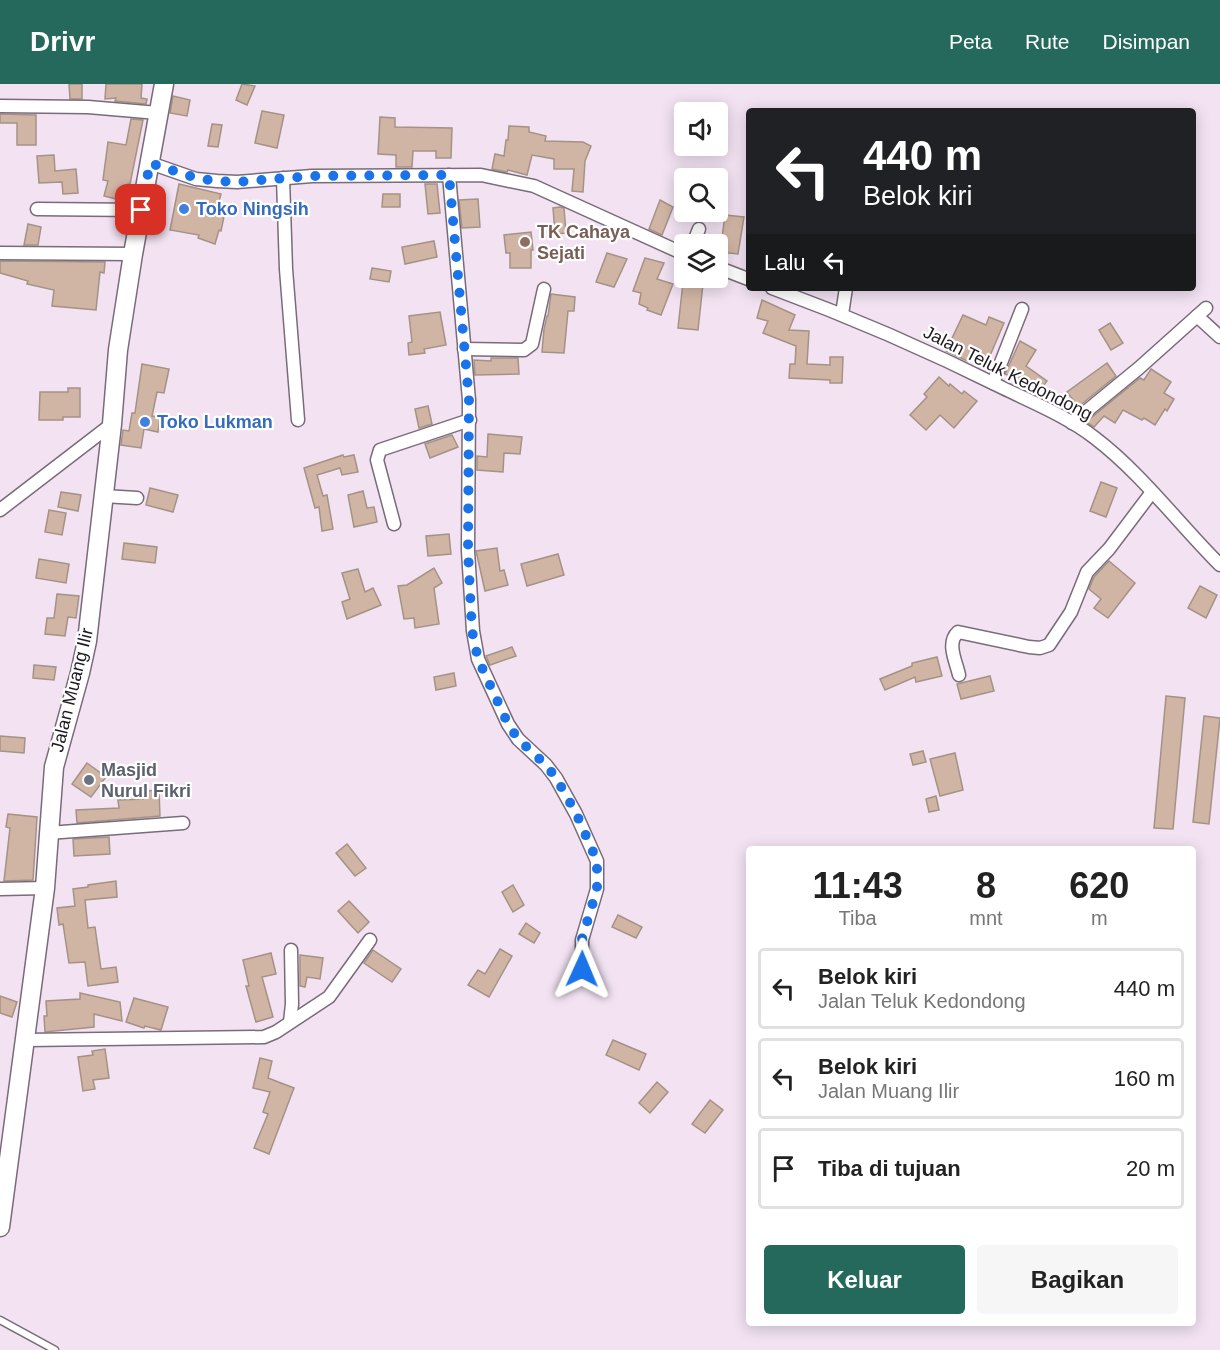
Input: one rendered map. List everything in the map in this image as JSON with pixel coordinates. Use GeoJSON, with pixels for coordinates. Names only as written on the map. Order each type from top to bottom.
{"type":"FeatureCollection","features":[{"type":"Feature","properties":{"kind":"main road","name":"Jalan Muang Ilir"},"geometry":{"type":"LineString","coordinates":[[0,1227],[45,888],[54,767],[87,641],[112,424],[118,350],[164,84]]}},
{"type":"Feature","properties":{"kind":"street"},"geometry":{"type":"LineString","coordinates":[[0,106],[88,107],[154,138],[196,178],[237,182],[312,176],[481,175],[534,186],[674,249]]}},
{"type":"Feature","properties":{"kind":"street"},"geometry":{"type":"LineString","coordinates":[[449,175],[470,420],[468,551],[472,631],[478,659],[508,724],[518,739],[546,765],[556,778],[576,813],[597,861],[597,889],[582,939],[582,969]]}},
{"type":"Feature","properties":{"kind":"street"},"geometry":{"type":"LineString","coordinates":[[283,178],[286,269],[298,420]]}},
{"type":"Feature","properties":{"kind":"street"},"geometry":{"type":"LineString","coordinates":[[37,209],[141,210]]}},
{"type":"Feature","properties":{"kind":"street"},"geometry":{"type":"LineString","coordinates":[[697,234],[699,229]]}},
{"type":"Feature","properties":{"kind":"street"},"geometry":{"type":"LineString","coordinates":[[0,253],[133,254]]}},
{"type":"Feature","properties":{"kind":"street"},"geometry":{"type":"LineString","coordinates":[[728,271],[746,278]]}},
{"type":"Feature","properties":{"kind":"street"},"geometry":{"type":"LineString","coordinates":[[464,349],[524,350],[529,348],[532,344],[544,289]]}},
{"type":"Feature","properties":{"kind":"street","name":"Jalan Teluk Kedondong"},"geometry":{"type":"LineString","coordinates":[[780,291],[842,314],[945,359],[1072,423],[1095,438],[1152,492],[1220,565]]}},
{"type":"Feature","properties":{"kind":"street"},"geometry":{"type":"LineString","coordinates":[[842,314],[846,291]]}},
{"type":"Feature","properties":{"kind":"street"},"geometry":{"type":"LineString","coordinates":[[993,383],[1022,309]]}},
{"type":"Feature","properties":{"kind":"street"},"geometry":{"type":"LineString","coordinates":[[1072,423],[1139,368],[1201,312],[1220,336]]}},
{"type":"Feature","properties":{"kind":"street"},"geometry":{"type":"LineString","coordinates":[[394,524],[377,460],[380,450],[470,420]]}},
{"type":"Feature","properties":{"kind":"street"},"geometry":{"type":"LineString","coordinates":[[0,510],[112,424]]}},
{"type":"Feature","properties":{"kind":"street"},"geometry":{"type":"LineString","coordinates":[[959,675],[952,645],[953,637],[958,632],[1029,647],[1040,648],[1049,645],[1071,612],[1087,572],[1109,549],[1152,492]]}},
{"type":"Feature","properties":{"kind":"street"},"geometry":{"type":"LineString","coordinates":[[103,496],[137,498]]}},
{"type":"Feature","properties":{"kind":"street"},"geometry":{"type":"LineString","coordinates":[[48,833],[183,823]]}},
{"type":"Feature","properties":{"kind":"street"},"geometry":{"type":"LineString","coordinates":[[0,889],[45,888]]}},
{"type":"Feature","properties":{"kind":"street"},"geometry":{"type":"LineString","coordinates":[[26,1040],[264,1037],[329,998],[370,940]]}},
{"type":"Feature","properties":{"kind":"street"},"geometry":{"type":"LineString","coordinates":[[290,1022],[291,950]]}},
{"type":"Feature","properties":{"kind":"lane"},"geometry":{"type":"LineString","coordinates":[[0,1320],[55,1350]]}},
{"type":"Feature","properties":{"kind":"building"},"geometry":{"type":"Polygon","coordinates":[[[69,84],[82,84],[82,99],[70,99],[69,84]]]}},
{"type":"Feature","properties":{"kind":"building"},"geometry":{"type":"Polygon","coordinates":[[[106,84],[142,84],[141,98],[147,99],[146,104],[115,101],[116,98],[105,99],[106,84]]]}},
{"type":"Feature","properties":{"kind":"building"},"geometry":{"type":"Polygon","coordinates":[[[242,84],[255,86],[247,105],[236,100],[242,84]]]}},
{"type":"Feature","properties":{"kind":"building"},"geometry":{"type":"Polygon","coordinates":[[[173,96],[190,100],[187,116],[170,113],[173,96]]]}},
{"type":"Feature","properties":{"kind":"building"},"geometry":{"type":"Polygon","coordinates":[[[262,111],[284,115],[277,148],[255,143],[262,111]]]}},
{"type":"Feature","properties":{"kind":"building"},"geometry":{"type":"Polygon","coordinates":[[[0,114],[36,115],[36,145],[17,145],[17,123],[0,123],[0,114]]]}},
{"type":"Feature","properties":{"kind":"building"},"geometry":{"type":"Polygon","coordinates":[[[380,117],[395,118],[395,127],[452,128],[451,158],[436,158],[436,151],[413,151],[412,167],[396,167],[396,155],[378,154],[380,117]]]}},
{"type":"Feature","properties":{"kind":"building"},"geometry":{"type":"Polygon","coordinates":[[[131,119],[143,120],[130,184],[128,184],[124,201],[104,196],[108,181],[103,180],[108,142],[126,145],[131,119]]]}},
{"type":"Feature","properties":{"kind":"building"},"geometry":{"type":"Polygon","coordinates":[[[212,124],[222,125],[218,147],[208,146],[212,124]]]}},
{"type":"Feature","properties":{"kind":"building"},"geometry":{"type":"Polygon","coordinates":[[[509,126],[529,127],[529,132],[546,136],[545,141],[583,142],[591,146],[585,161],[583,192],[572,191],[574,169],[554,169],[554,159],[532,155],[527,175],[492,169],[495,154],[504,156],[509,126]]]}},
{"type":"Feature","properties":{"kind":"building"},"geometry":{"type":"Polygon","coordinates":[[[54,155],[55,171],[76,169],[78,193],[63,194],[62,182],[39,183],[37,156],[54,155]]]}},
{"type":"Feature","properties":{"kind":"building"},"geometry":{"type":"Polygon","coordinates":[[[179,184],[221,194],[218,205],[226,207],[221,231],[219,230],[215,244],[198,238],[199,235],[170,230],[179,184]]]}},
{"type":"Feature","properties":{"kind":"building"},"geometry":{"type":"Polygon","coordinates":[[[425,184],[437,184],[440,213],[428,214],[425,184]]]}},
{"type":"Feature","properties":{"kind":"building"},"geometry":{"type":"Polygon","coordinates":[[[383,194],[400,194],[400,207],[382,207],[383,194]]]}},
{"type":"Feature","properties":{"kind":"building"},"geometry":{"type":"Polygon","coordinates":[[[478,199],[480,227],[462,228],[459,200],[478,199]]]}},
{"type":"Feature","properties":{"kind":"building"},"geometry":{"type":"Polygon","coordinates":[[[660,200],[673,207],[662,235],[649,229],[660,200]]]}},
{"type":"Feature","properties":{"kind":"building"},"geometry":{"type":"Polygon","coordinates":[[[553,208],[564,208],[566,233],[555,234],[553,208]]]}},
{"type":"Feature","properties":{"kind":"building"},"geometry":{"type":"Polygon","coordinates":[[[728,215],[744,217],[738,254],[728,253],[728,234],[722,234],[724,222],[728,222],[728,215]]]}},
{"type":"Feature","properties":{"kind":"building"},"geometry":{"type":"Polygon","coordinates":[[[28,224],[41,227],[38,245],[24,245],[28,224]]]}},
{"type":"Feature","properties":{"kind":"building"},"geometry":{"type":"Polygon","coordinates":[[[531,232],[533,250],[531,250],[531,268],[510,268],[510,253],[506,253],[504,235],[531,232]]]}},
{"type":"Feature","properties":{"kind":"building"},"geometry":{"type":"Polygon","coordinates":[[[434,241],[437,257],[405,264],[402,247],[434,241]]]}},
{"type":"Feature","properties":{"kind":"building"},"geometry":{"type":"Polygon","coordinates":[[[607,253],[627,259],[614,287],[596,282],[607,253]]]}},
{"type":"Feature","properties":{"kind":"building"},"geometry":{"type":"Polygon","coordinates":[[[645,258],[664,263],[657,279],[673,284],[661,315],[639,304],[641,293],[633,291],[645,258]]]}},
{"type":"Feature","properties":{"kind":"building"},"geometry":{"type":"Polygon","coordinates":[[[0,261],[105,262],[104,273],[100,272],[96,310],[52,306],[54,290],[27,284],[28,281],[0,273],[0,261]]]}},
{"type":"Feature","properties":{"kind":"building"},"geometry":{"type":"Polygon","coordinates":[[[372,268],[391,271],[389,282],[370,279],[372,268]]]}},
{"type":"Feature","properties":{"kind":"building"},"geometry":{"type":"Polygon","coordinates":[[[682,288],[703,288],[698,330],[678,328],[682,288]]]}},
{"type":"Feature","properties":{"kind":"building"},"geometry":{"type":"Polygon","coordinates":[[[551,294],[575,297],[574,311],[568,311],[564,353],[542,352],[551,294]]]}},
{"type":"Feature","properties":{"kind":"building"},"geometry":{"type":"Polygon","coordinates":[[[762,300],[795,315],[789,330],[809,331],[807,364],[830,365],[830,357],[843,357],[842,383],[830,383],[830,380],[789,378],[790,364],[795,364],[796,346],[763,333],[768,321],[757,318],[762,300]]]}},
{"type":"Feature","properties":{"kind":"building"},"geometry":{"type":"Polygon","coordinates":[[[440,312],[446,345],[424,349],[425,353],[409,355],[408,343],[412,342],[409,316],[440,312]]]}},
{"type":"Feature","properties":{"kind":"building"},"geometry":{"type":"Polygon","coordinates":[[[963,315],[986,325],[989,317],[1004,323],[986,365],[969,357],[967,361],[946,351],[963,315]]]}},
{"type":"Feature","properties":{"kind":"building"},"geometry":{"type":"Polygon","coordinates":[[[1110,323],[1123,343],[1111,350],[1099,330],[1110,323]]]}},
{"type":"Feature","properties":{"kind":"building"},"geometry":{"type":"Polygon","coordinates":[[[1020,341],[1036,350],[1026,366],[1047,381],[1039,391],[1020,378],[1018,381],[1005,374],[1020,341]]]}},
{"type":"Feature","properties":{"kind":"building"},"geometry":{"type":"Polygon","coordinates":[[[491,358],[518,358],[519,374],[475,375],[474,360],[491,361],[491,358]]]}},
{"type":"Feature","properties":{"kind":"building"},"geometry":{"type":"Polygon","coordinates":[[[1107,363],[1116,376],[1078,407],[1067,392],[1107,363]]]}},
{"type":"Feature","properties":{"kind":"building"},"geometry":{"type":"Polygon","coordinates":[[[142,364],[169,369],[164,393],[157,392],[152,416],[160,417],[158,432],[144,429],[141,448],[121,445],[123,430],[129,431],[132,413],[135,413],[142,364]]]}},
{"type":"Feature","properties":{"kind":"building"},"geometry":{"type":"Polygon","coordinates":[[[1151,369],[1171,382],[1164,393],[1174,399],[1155,425],[1123,410],[1115,423],[1104,416],[1094,427],[1086,422],[1140,378],[1144,380],[1151,369]]]}},
{"type":"Feature","properties":{"kind":"building"},"geometry":{"type":"Polygon","coordinates":[[[939,377],[949,386],[950,384],[962,394],[964,391],[977,401],[954,428],[940,415],[926,430],[910,415],[927,397],[924,394],[939,377]]]}},
{"type":"Feature","properties":{"kind":"building"},"geometry":{"type":"Polygon","coordinates":[[[68,388],[80,388],[80,417],[39,420],[40,392],[68,392],[68,388]]]}},
{"type":"Feature","properties":{"kind":"building"},"geometry":{"type":"Polygon","coordinates":[[[428,406],[432,424],[419,428],[415,409],[428,406]]]}},
{"type":"Feature","properties":{"kind":"building"},"geometry":{"type":"Polygon","coordinates":[[[488,434],[522,437],[520,454],[504,453],[503,472],[477,470],[477,456],[487,457],[488,434]]]}},
{"type":"Feature","properties":{"kind":"building"},"geometry":{"type":"Polygon","coordinates":[[[452,435],[458,447],[430,458],[425,444],[452,435]]]}},
{"type":"Feature","properties":{"kind":"building"},"geometry":{"type":"Polygon","coordinates":[[[343,455],[344,457],[354,455],[358,472],[342,475],[340,468],[317,475],[323,496],[327,495],[333,529],[322,531],[319,507],[315,508],[304,468],[343,455]]]}},
{"type":"Feature","properties":{"kind":"building"},"geometry":{"type":"Polygon","coordinates":[[[1101,482],[1117,488],[1106,517],[1090,511],[1101,482]]]}},
{"type":"Feature","properties":{"kind":"building"},"geometry":{"type":"Polygon","coordinates":[[[150,488],[178,495],[173,512],[146,505],[150,488]]]}},
{"type":"Feature","properties":{"kind":"building"},"geometry":{"type":"Polygon","coordinates":[[[363,491],[367,508],[374,507],[377,522],[354,527],[348,495],[363,491]]]}},
{"type":"Feature","properties":{"kind":"building"},"geometry":{"type":"Polygon","coordinates":[[[61,492],[81,495],[78,511],[58,507],[61,492]]]}},
{"type":"Feature","properties":{"kind":"building"},"geometry":{"type":"Polygon","coordinates":[[[49,510],[66,513],[62,535],[45,532],[49,510]]]}},
{"type":"Feature","properties":{"kind":"building"},"geometry":{"type":"Polygon","coordinates":[[[449,534],[451,554],[428,556],[426,536],[449,534]]]}},
{"type":"Feature","properties":{"kind":"building"},"geometry":{"type":"Polygon","coordinates":[[[124,543],[157,547],[155,563],[122,559],[124,543]]]}},
{"type":"Feature","properties":{"kind":"building"},"geometry":{"type":"Polygon","coordinates":[[[497,548],[500,571],[504,570],[508,585],[485,591],[476,551],[497,548]]]}},
{"type":"Feature","properties":{"kind":"building"},"geometry":{"type":"Polygon","coordinates":[[[558,554],[564,575],[527,586],[521,564],[558,554]]]}},
{"type":"Feature","properties":{"kind":"building"},"geometry":{"type":"Polygon","coordinates":[[[39,559],[69,564],[66,583],[36,578],[39,559]]]}},
{"type":"Feature","properties":{"kind":"building"},"geometry":{"type":"Polygon","coordinates":[[[1109,561],[1135,583],[1108,618],[1094,608],[1101,599],[1089,589],[1094,577],[1109,561]]]}},
{"type":"Feature","properties":{"kind":"building"},"geometry":{"type":"Polygon","coordinates":[[[434,568],[442,583],[434,588],[439,624],[415,628],[414,618],[404,619],[398,586],[407,585],[434,568]]]}},
{"type":"Feature","properties":{"kind":"building"},"geometry":{"type":"Polygon","coordinates":[[[358,569],[365,592],[373,588],[381,605],[347,619],[342,602],[350,599],[342,573],[358,569]]]}},
{"type":"Feature","properties":{"kind":"building"},"geometry":{"type":"Polygon","coordinates":[[[1200,586],[1217,595],[1206,618],[1188,608],[1200,586]]]}},
{"type":"Feature","properties":{"kind":"building"},"geometry":{"type":"Polygon","coordinates":[[[57,594],[79,596],[76,618],[68,617],[65,636],[45,634],[47,618],[54,618],[57,594]]]}},
{"type":"Feature","properties":{"kind":"building"},"geometry":{"type":"Polygon","coordinates":[[[512,647],[516,656],[490,665],[486,656],[512,647]]]}},
{"type":"Feature","properties":{"kind":"building"},"geometry":{"type":"Polygon","coordinates":[[[937,657],[942,676],[916,682],[915,677],[885,690],[880,679],[912,666],[912,663],[937,657]]]}},
{"type":"Feature","properties":{"kind":"building"},"geometry":{"type":"Polygon","coordinates":[[[34,665],[56,667],[54,680],[33,678],[34,665]]]}},
{"type":"Feature","properties":{"kind":"building"},"geometry":{"type":"Polygon","coordinates":[[[454,673],[456,686],[436,690],[434,677],[454,673]]]}},
{"type":"Feature","properties":{"kind":"building"},"geometry":{"type":"Polygon","coordinates":[[[990,676],[994,691],[961,699],[957,684],[990,676]]]}},
{"type":"Feature","properties":{"kind":"building"},"geometry":{"type":"Polygon","coordinates":[[[1166,696],[1185,698],[1173,829],[1154,828],[1166,696]]]}},
{"type":"Feature","properties":{"kind":"building"},"geometry":{"type":"Polygon","coordinates":[[[1204,716],[1220,718],[1209,824],[1193,822],[1204,716]]]}},
{"type":"Feature","properties":{"kind":"building"},"geometry":{"type":"Polygon","coordinates":[[[0,736],[25,738],[24,753],[0,751],[0,736]]]}},
{"type":"Feature","properties":{"kind":"building"},"geometry":{"type":"Polygon","coordinates":[[[923,751],[926,762],[913,765],[910,754],[923,751]]]}},
{"type":"Feature","properties":{"kind":"building"},"geometry":{"type":"Polygon","coordinates":[[[955,753],[963,790],[940,796],[930,759],[955,753]]]}},
{"type":"Feature","properties":{"kind":"building","name":"Masjid Nurul Fikri"},"geometry":{"type":"Polygon","coordinates":[[[87,763],[106,777],[91,797],[72,784],[87,763]]]}},
{"type":"Feature","properties":{"kind":"building"},"geometry":{"type":"Polygon","coordinates":[[[159,790],[160,816],[77,823],[76,810],[119,808],[118,800],[146,799],[146,791],[159,790]]]}},
{"type":"Feature","properties":{"kind":"building"},"geometry":{"type":"Polygon","coordinates":[[[936,796],[939,810],[929,812],[926,799],[936,796]]]}},
{"type":"Feature","properties":{"kind":"building"},"geometry":{"type":"Polygon","coordinates":[[[8,814],[37,817],[33,880],[4,881],[10,828],[6,827],[8,814]]]}},
{"type":"Feature","properties":{"kind":"building"},"geometry":{"type":"Polygon","coordinates":[[[109,837],[110,854],[74,856],[73,839],[109,837]]]}},
{"type":"Feature","properties":{"kind":"building"},"geometry":{"type":"Polygon","coordinates":[[[347,844],[366,868],[355,876],[336,853],[347,844]]]}},
{"type":"Feature","properties":{"kind":"building"},"geometry":{"type":"Polygon","coordinates":[[[116,881],[117,897],[85,900],[88,928],[95,927],[101,969],[116,967],[118,982],[88,986],[85,962],[69,963],[63,924],[59,925],[57,908],[75,906],[73,889],[116,881]]]}},
{"type":"Feature","properties":{"kind":"building"},"geometry":{"type":"Polygon","coordinates":[[[513,885],[524,905],[513,912],[502,892],[513,885]]]}},
{"type":"Feature","properties":{"kind":"building"},"geometry":{"type":"Polygon","coordinates":[[[349,901],[369,922],[358,933],[338,911],[349,901]]]}},
{"type":"Feature","properties":{"kind":"building"},"geometry":{"type":"Polygon","coordinates":[[[618,915],[642,927],[636,938],[612,927],[618,915]]]}},
{"type":"Feature","properties":{"kind":"building"},"geometry":{"type":"Polygon","coordinates":[[[526,923],[540,933],[534,943],[519,934],[526,923]]]}},
{"type":"Feature","properties":{"kind":"building"},"geometry":{"type":"Polygon","coordinates":[[[500,949],[512,956],[489,997],[468,985],[478,970],[485,974],[500,949]]]}},
{"type":"Feature","properties":{"kind":"building"},"geometry":{"type":"Polygon","coordinates":[[[373,950],[401,969],[392,982],[364,963],[373,950]]]}},
{"type":"Feature","properties":{"kind":"building"},"geometry":{"type":"Polygon","coordinates":[[[271,953],[276,974],[262,977],[273,1017],[256,1022],[246,986],[249,986],[243,960],[271,953]]]}},
{"type":"Feature","properties":{"kind":"building"},"geometry":{"type":"Polygon","coordinates":[[[300,955],[323,958],[320,979],[307,977],[305,987],[300,986],[300,955]]]}},
{"type":"Feature","properties":{"kind":"building"},"geometry":{"type":"Polygon","coordinates":[[[80,993],[120,1002],[122,1021],[94,1014],[94,1027],[45,1032],[46,1001],[80,999],[80,993]]]}},
{"type":"Feature","properties":{"kind":"building"},"geometry":{"type":"Polygon","coordinates":[[[0,996],[17,1002],[12,1017],[0,1013],[0,996]]]}},
{"type":"Feature","properties":{"kind":"building"},"geometry":{"type":"Polygon","coordinates":[[[134,998],[168,1007],[161,1030],[145,1026],[144,1028],[126,1022],[134,998]]]}},
{"type":"Feature","properties":{"kind":"building"},"geometry":{"type":"Polygon","coordinates":[[[613,1040],[646,1054],[639,1070],[606,1055],[613,1040]]]}},
{"type":"Feature","properties":{"kind":"building"},"geometry":{"type":"Polygon","coordinates":[[[105,1049],[109,1078],[93,1080],[95,1089],[83,1091],[78,1057],[93,1055],[92,1051],[105,1049]]]}},
{"type":"Feature","properties":{"kind":"building"},"geometry":{"type":"Polygon","coordinates":[[[260,1058],[272,1061],[268,1078],[294,1088],[269,1154],[254,1148],[268,1114],[263,1112],[270,1092],[253,1088],[260,1058]]]}},
{"type":"Feature","properties":{"kind":"building"},"geometry":{"type":"Polygon","coordinates":[[[657,1082],[668,1092],[650,1113],[639,1103],[657,1082]]]}},
{"type":"Feature","properties":{"kind":"building"},"geometry":{"type":"Polygon","coordinates":[[[710,1100],[723,1110],[705,1133],[692,1124],[710,1100]]]}},
{"type":"Feature","properties":{"kind":"place","name":"Toko Ningsih"},"geometry":{"type":"Point","coordinates":[184,209]}},
{"type":"Feature","properties":{"kind":"place","name":"TK Cahaya Sejati"},"geometry":{"type":"Point","coordinates":[525,242]}},
{"type":"Feature","properties":{"kind":"place","name":"Toko Lukman"},"geometry":{"type":"Point","coordinates":[145,422]}},
{"type":"Feature","properties":{"kind":"place","name":"Masjid Nurul Fikri"},"geometry":{"type":"Point","coordinates":[89,780]}},
{"type":"Feature","properties":{"kind":"route"},"geometry":{"type":"LineString","coordinates":[[141,210],[150,163],[196,178],[237,182],[312,176],[449,175],[469,400],[468,551],[472,631],[478,659],[508,724],[518,739],[546,765],[556,778],[576,813],[597,861],[597,889],[582,939],[582,969]]}}]}
